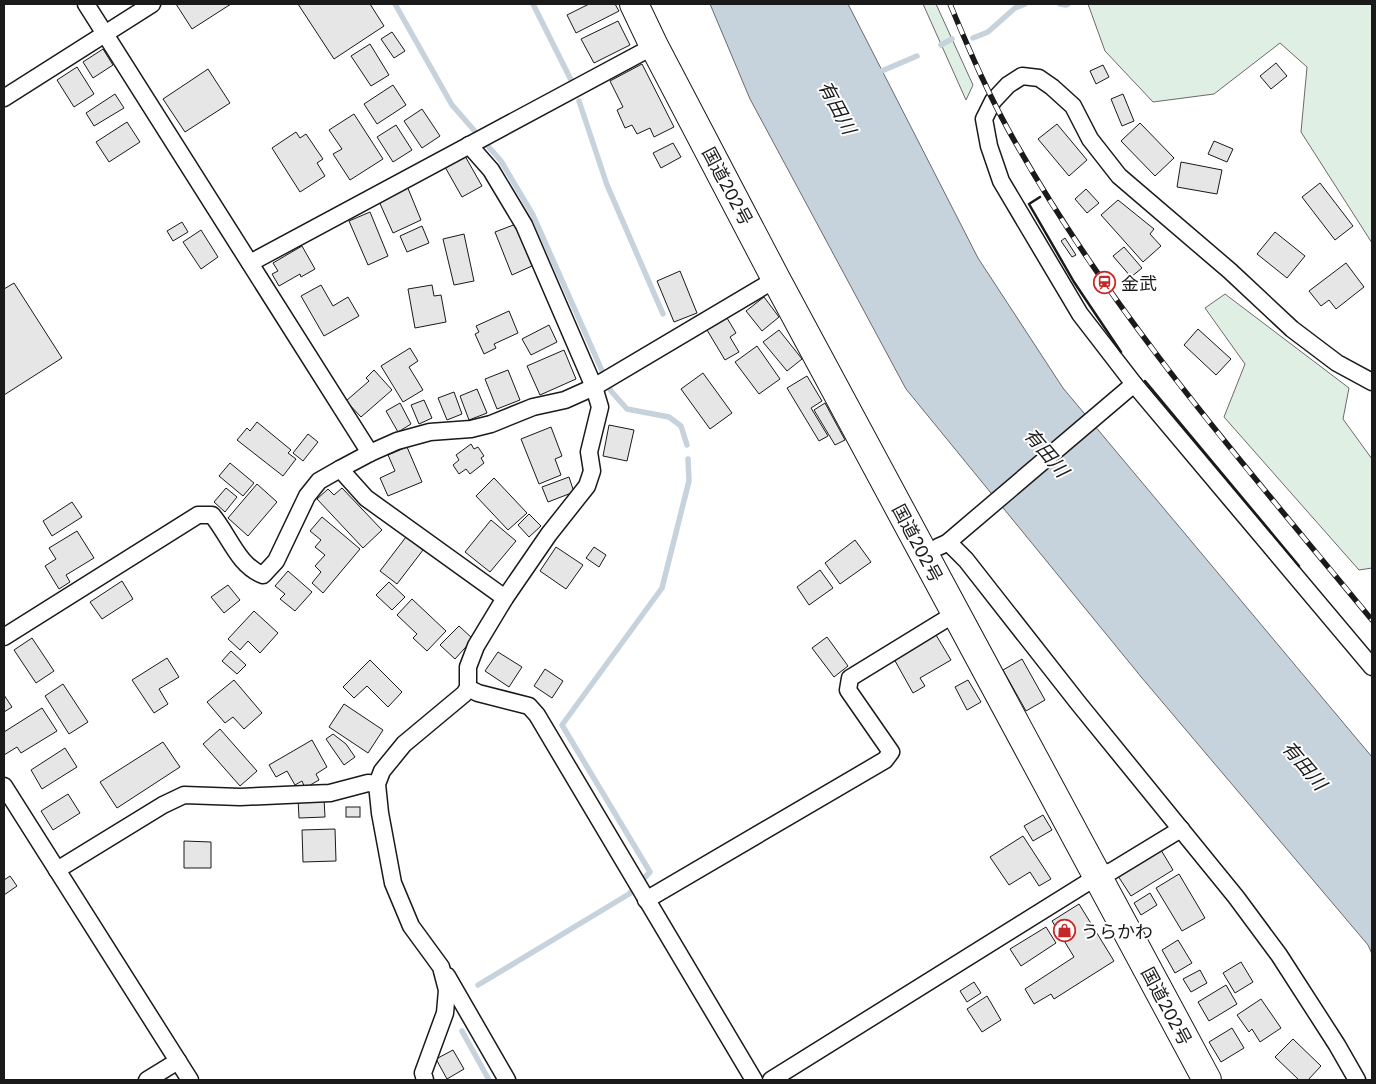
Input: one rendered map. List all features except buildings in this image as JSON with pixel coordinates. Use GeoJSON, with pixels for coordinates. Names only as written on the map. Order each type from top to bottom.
{"type":"FeatureCollection","features":[{"type":"Feature","properties":{"kind":"highway","name":"国道202号"},"geometry":{"type":"LineString","coordinates":[[634,4],[776,279],[935,548],[956,613],[1207,1080]]}},
{"type":"Feature","properties":{"kind":"street"},"geometry":{"type":"LineString","coordinates":[[86,4],[370,453]]}},
{"type":"Feature","properties":{"kind":"street"},"geometry":{"type":"LineString","coordinates":[[4,98],[152,4]]}},
{"type":"Feature","properties":{"kind":"street"},"geometry":{"type":"LineString","coordinates":[[250,263],[654,46]]}},
{"type":"Feature","properties":{"kind":"street"},"geometry":{"type":"LineString","coordinates":[[1372,382],[1337,363],[1292,329],[1230,271],[1118,176],[1090,139],[1073,106],[1039,78],[1022,76],[1008,85],[993,101],[984,119],[988,146],[1001,181],[1080,314],[1134,384],[1372,667]]}},
{"type":"Feature","properties":{"kind":"street"},"geometry":{"type":"LineString","coordinates":[[469,145],[491,170],[524,225],[603,382],[600,407],[589,452],[592,471],[587,486],[549,534],[505,598],[476,646],[468,667],[468,688],[464,694],[404,744],[382,771],[377,784],[380,813],[393,883],[411,926],[441,967],[507,1080]]}},
{"type":"Feature","properties":{"kind":"street"},"geometry":{"type":"LineString","coordinates":[[4,637],[198,514],[212,515],[222,527],[245,564],[253,572],[263,575],[276,561],[306,496],[319,481],[396,441],[430,432],[471,429],[492,424],[534,407],[565,400],[603,382],[776,279]]}},
{"type":"Feature","properties":{"kind":"street"},"geometry":{"type":"LineString","coordinates":[[935,548],[972,521],[1134,384]]}},
{"type":"Feature","properties":{"kind":"street"},"geometry":{"type":"LineString","coordinates":[[340,469],[366,498],[505,598]]}},
{"type":"Feature","properties":{"kind":"street"},"geometry":{"type":"LineString","coordinates":[[935,548],[952,546],[966,560],[1061,683],[1236,897],[1279,956],[1337,1045],[1357,1080]]}},
{"type":"Feature","properties":{"kind":"street"},"geometry":{"type":"LineString","coordinates":[[640,890],[885,760],[891,752],[848,690],[850,678],[956,613]]}},
{"type":"Feature","properties":{"kind":"street"},"geometry":{"type":"LineString","coordinates":[[468,688],[478,693],[529,706],[537,715],[754,1080]]}},
{"type":"Feature","properties":{"kind":"street"},"geometry":{"type":"LineString","coordinates":[[57,870],[163,805],[184,795],[240,796],[330,793],[368,783],[377,784]]}},
{"type":"Feature","properties":{"kind":"street"},"geometry":{"type":"LineString","coordinates":[[4,786],[190,1080]]}},
{"type":"Feature","properties":{"kind":"street"},"geometry":{"type":"LineString","coordinates":[[771,1080],[1098,876],[1112,871],[1181,829]]}},
{"type":"Feature","properties":{"kind":"street"},"geometry":{"type":"LineString","coordinates":[[425,1080],[423,1073],[445,1013],[447,990],[441,967]]}},
{"type":"Feature","properties":{"kind":"street"},"geometry":{"type":"LineString","coordinates":[[147,1080],[178,1061]]}},
{"type":"Feature","properties":{"kind":"green space"},"geometry":{"type":"Polygon","coordinates":[[[923,4],[936,4],[973,85],[966,100],[923,4]]]}},
{"type":"Feature","properties":{"kind":"green space"},"geometry":{"type":"Polygon","coordinates":[[[1088,4],[1372,4],[1372,243],[1301,132],[1307,67],[1280,43],[1214,94],[1153,102],[1105,51],[1088,4]]]}},
{"type":"Feature","properties":{"kind":"green space"},"geometry":{"type":"Polygon","coordinates":[[[1225,294],[1349,388],[1343,419],[1372,459],[1372,568],[1359,570],[1224,417],[1245,364],[1205,308],[1225,294]]]}},
{"type":"Feature","properties":{"kind":"water","name":"有田川"},"geometry":{"type":"Polygon","coordinates":[[[710,4],[848,4],[978,258],[1063,388],[1372,757],[1372,954],[1368,945],[1142,678],[906,389],[750,99],[710,4]]]}},
{"type":"Feature","properties":{"kind":"waterway"},"geometry":{"type":"LineString","coordinates":[[395,4],[452,105],[501,161],[533,215],[611,391],[627,409],[669,417],[681,426],[687,445]]}},
{"type":"Feature","properties":{"kind":"waterway"},"geometry":{"type":"LineString","coordinates":[[533,4],[572,82]]}},
{"type":"Feature","properties":{"kind":"waterway"},"geometry":{"type":"LineString","coordinates":[[973,38],[988,32],[1015,8],[1025,4]]}},
{"type":"Feature","properties":{"kind":"waterway"},"geometry":{"type":"LineString","coordinates":[[1060,4],[1068,4]]}},
{"type":"Feature","properties":{"kind":"waterway"},"geometry":{"type":"LineString","coordinates":[[941,45],[952,39]]}},
{"type":"Feature","properties":{"kind":"waterway"},"geometry":{"type":"LineString","coordinates":[[877,73],[917,56]]}},
{"type":"Feature","properties":{"kind":"waterway"},"geometry":{"type":"LineString","coordinates":[[579,101],[607,185],[663,314]]}},
{"type":"Feature","properties":{"kind":"waterway"},"geometry":{"type":"LineString","coordinates":[[478,985],[629,894],[650,872],[562,725],[662,588],[689,481],[688,459]]}},
{"type":"Feature","properties":{"kind":"waterway"},"geometry":{"type":"LineString","coordinates":[[462,1031],[489,1080]]}},
{"type":"Feature","properties":{"kind":"railway"},"geometry":{"type":"LineString","coordinates":[[950,4],[981,76],[1008,130],[1056,210],[1097,272],[1185,391],[1372,620]]}},
{"type":"Feature","properties":{"kind":"wall"},"geometry":{"type":"LineString","coordinates":[[1040,197],[1029,204],[1074,282],[1121,352]]}},
{"type":"Feature","properties":{"kind":"wall"},"geometry":{"type":"LineString","coordinates":[[1145,381],[1299,566]]}},
{"type":"Feature","properties":{"kind":"place","name":"金武"},"geometry":{"type":"Point","coordinates":[1105,283]}},
{"type":"Feature","properties":{"kind":"place","name":"うらかわ"},"geometry":{"type":"Point","coordinates":[1065,931]}}]}
